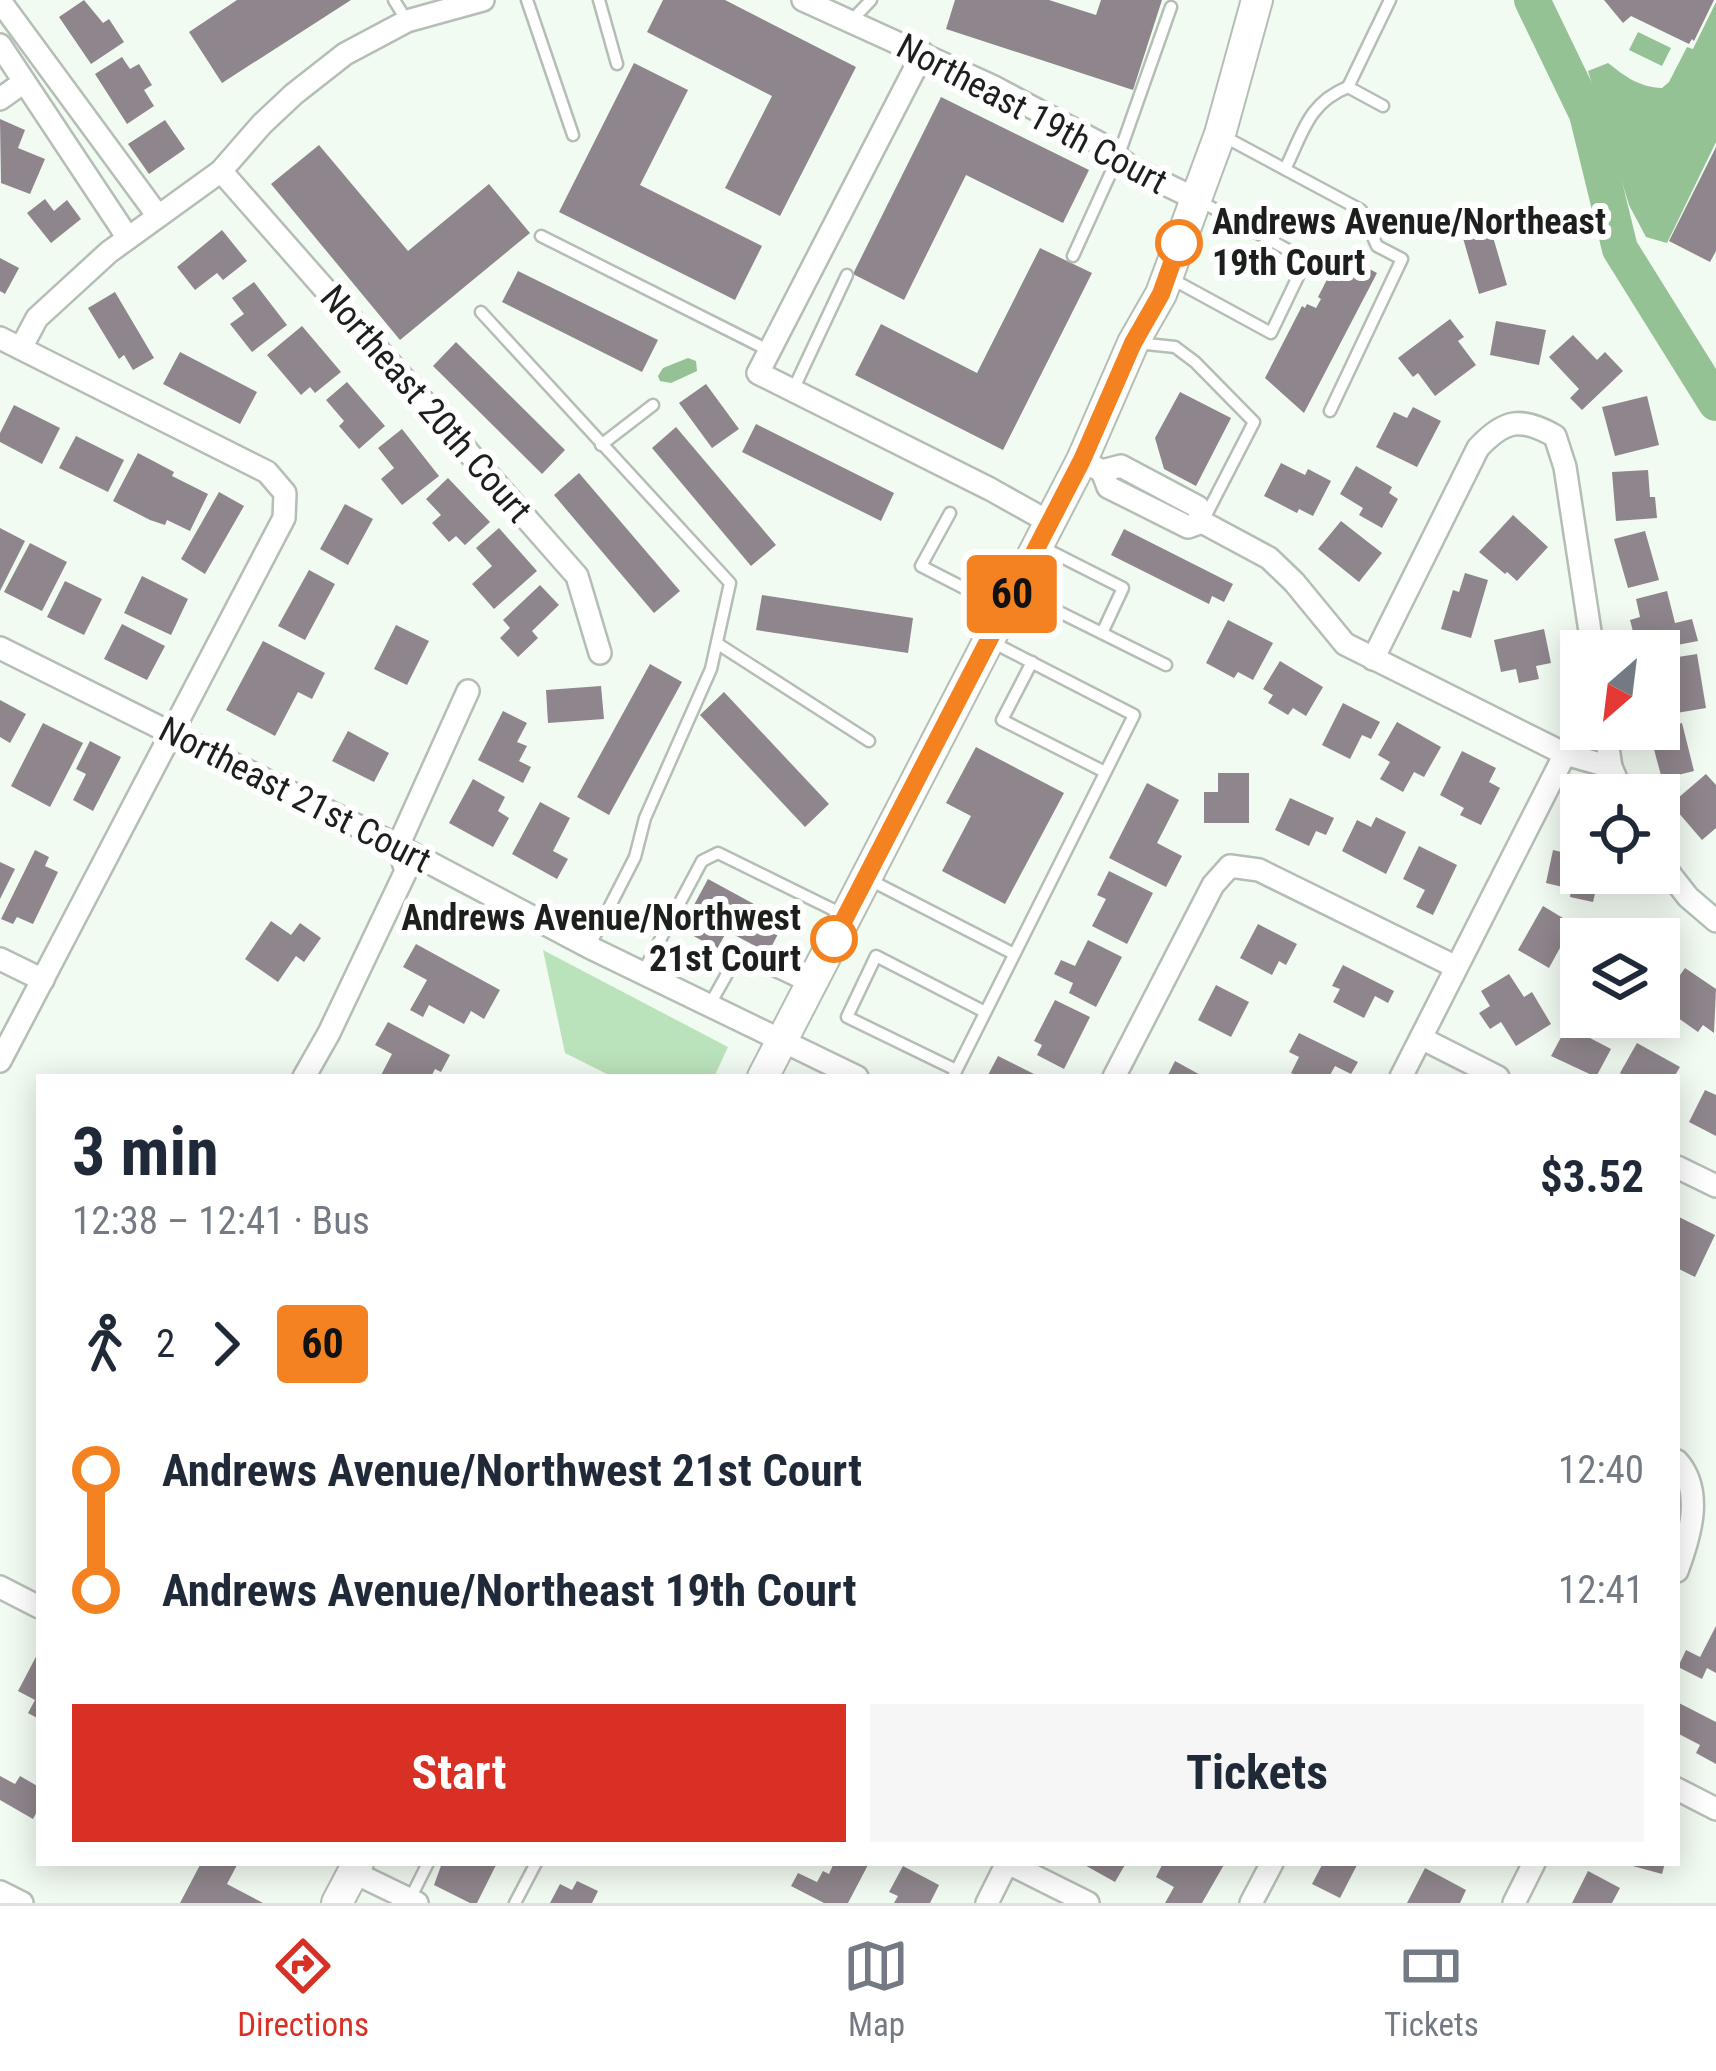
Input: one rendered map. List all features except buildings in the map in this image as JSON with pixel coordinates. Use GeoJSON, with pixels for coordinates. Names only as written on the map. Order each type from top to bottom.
{"type":"FeatureCollection","features":[{"type":"Feature","properties":{"kind":"main road"},"geometry":{"type":"LineString","coordinates":[[765,1074],[1043,533],[1092,466],[1133,343],[1161,294],[1220,134],[1257,0]]}},
{"type":"Feature","properties":{"kind":"main road"},"geometry":{"type":"LineString","coordinates":[[338,1903],[356,1868]]}},
{"type":"Feature","properties":{"kind":"street"},"geometry":{"type":"LineString","coordinates":[[0,1060],[284,518],[285,493],[267,472],[10,343],[128,238],[221,171],[262,124],[345,54],[446,5],[483,0]]}},
{"type":"Feature","properties":{"kind":"street","name":"Northeast 19th Court"},"geometry":{"type":"LineString","coordinates":[[803,0],[1028,105],[1099,143],[1132,168],[1196,199]]}},
{"type":"Feature","properties":{"kind":"street"},"geometry":{"type":"LineString","coordinates":[[0,1],[158,216]]}},
{"type":"Feature","properties":{"kind":"street"},"geometry":{"type":"LineString","coordinates":[[0,45],[128,238]]}},
{"type":"Feature","properties":{"kind":"street"},"geometry":{"type":"LineString","coordinates":[[922,53],[758,373],[990,489],[1043,533]]}},
{"type":"Feature","properties":{"kind":"street"},"geometry":{"type":"LineString","coordinates":[[0,99],[24,82]]}},
{"type":"Feature","properties":{"kind":"street","name":"Northeast 20th Court"},"geometry":{"type":"LineString","coordinates":[[221,171],[577,575],[600,653]]}},
{"type":"Feature","properties":{"kind":"street"},"geometry":{"type":"LineString","coordinates":[[1373,659],[1478,448],[1495,430],[1521,422],[1555,436],[1565,467],[1590,630]]}},
{"type":"Feature","properties":{"kind":"street"},"geometry":{"type":"LineString","coordinates":[[1092,466],[1108,487],[1188,527],[1202,522],[1269,558],[1346,644],[1565,754],[1611,767]]}},
{"type":"Feature","properties":{"kind":"street","name":"Northeast 21st Court"},"geometry":{"type":"LineString","coordinates":[[0,648],[782,1041],[826,1070]]}},
{"type":"Feature","properties":{"kind":"street"},"geometry":{"type":"LineString","coordinates":[[306,1074],[406,871],[398,846],[468,691]]}},
{"type":"Feature","properties":{"kind":"street"},"geometry":{"type":"LineString","coordinates":[[1608,750],[1614,774]]}},
{"type":"Feature","properties":{"kind":"street"},"geometry":{"type":"LineString","coordinates":[[1402,1074],[1565,754]]}},
{"type":"Feature","properties":{"kind":"street"},"geometry":{"type":"LineString","coordinates":[[1116,1074],[1213,885],[1230,866],[1259,869],[1456,967]]}},
{"type":"Feature","properties":{"kind":"street"},"geometry":{"type":"LineString","coordinates":[[1680,886],[1716,922]]}},
{"type":"Feature","properties":{"kind":"street"},"geometry":{"type":"LineString","coordinates":[[0,959],[43,980]]}},
{"type":"Feature","properties":{"kind":"street"},"geometry":{"type":"LineString","coordinates":[[1420,1039],[1492,1074]]}},
{"type":"Feature","properties":{"kind":"street"},"geometry":{"type":"LineString","coordinates":[[1680,1168],[1716,1186]]}},
{"type":"Feature","properties":{"kind":"street"},"geometry":{"type":"LineString","coordinates":[[1680,1560],[1694,1507],[1682,1467]]}},
{"type":"Feature","properties":{"kind":"street"},"geometry":{"type":"LineString","coordinates":[[0,1588],[36,1606]]}},
{"type":"Feature","properties":{"kind":"street"},"geometry":{"type":"LineString","coordinates":[[1680,1791],[1716,1809]]}},
{"type":"Feature","properties":{"kind":"street"},"geometry":{"type":"LineString","coordinates":[[987,1903],[1006,1866]]}},
{"type":"Feature","properties":{"kind":"street"},"geometry":{"type":"LineString","coordinates":[[1014,1866],[1088,1903]]}},
{"type":"Feature","properties":{"kind":"street"},"geometry":{"type":"LineString","coordinates":[[1251,1903],[1270,1866]]}},
{"type":"Feature","properties":{"kind":"street"},"geometry":{"type":"LineString","coordinates":[[1514,1903],[1532,1866]]}},
{"type":"Feature","properties":{"kind":"street"},"geometry":{"type":"LineString","coordinates":[[356,1868],[413,1901]]}},
{"type":"Feature","properties":{"kind":"street"},"geometry":{"type":"LineString","coordinates":[[0,1892],[22,1903]]}},
{"type":"Feature","properties":{"kind":"lane"},"geometry":{"type":"LineString","coordinates":[[394,0],[407,21]]}},
{"type":"Feature","properties":{"kind":"lane"},"geometry":{"type":"LineString","coordinates":[[527,0],[573,135]]}},
{"type":"Feature","properties":{"kind":"lane"},"geometry":{"type":"LineString","coordinates":[[599,0],[617,64]]}},
{"type":"Feature","properties":{"kind":"lane"},"geometry":{"type":"LineString","coordinates":[[851,21],[871,0]]}},
{"type":"Feature","properties":{"kind":"lane"},"geometry":{"type":"LineString","coordinates":[[1285,170],[1317,106],[1327,95],[1348,87],[1390,0]]}},
{"type":"Feature","properties":{"kind":"lane"},"geometry":{"type":"LineString","coordinates":[[1073,256],[1118,157],[1171,8]]}},
{"type":"Feature","properties":{"kind":"lane"},"geometry":{"type":"LineString","coordinates":[[1348,87],[1383,106]]}},
{"type":"Feature","properties":{"kind":"lane"},"geometry":{"type":"LineString","coordinates":[[1220,134],[1361,210],[1377,246],[1402,260],[1330,411]]}},
{"type":"Feature","properties":{"kind":"lane"},"geometry":{"type":"LineString","coordinates":[[1167,277],[1271,333],[1306,260],[1196,199]]}},
{"type":"Feature","properties":{"kind":"lane"},"geometry":{"type":"LineString","coordinates":[[541,236],[770,351]]}},
{"type":"Feature","properties":{"kind":"lane"},"geometry":{"type":"LineString","coordinates":[[793,390],[847,275]]}},
{"type":"Feature","properties":{"kind":"lane"},"geometry":{"type":"LineString","coordinates":[[481,312],[730,583],[711,670],[644,818],[635,857],[589,946]]}},
{"type":"Feature","properties":{"kind":"lane"},"geometry":{"type":"LineString","coordinates":[[1133,343],[1175,346],[1254,422],[1202,522]]}},
{"type":"Feature","properties":{"kind":"lane"},"geometry":{"type":"LineString","coordinates":[[602,445],[653,405]]}},
{"type":"Feature","properties":{"kind":"lane"},"geometry":{"type":"LineString","coordinates":[[950,513],[921,566],[1102,633],[1166,665]]}},
{"type":"Feature","properties":{"kind":"lane"},"geometry":{"type":"LineString","coordinates":[[1043,533],[1123,589],[1102,633]]}},
{"type":"Feature","properties":{"kind":"lane"},"geometry":{"type":"LineString","coordinates":[[986,1012],[876,956],[847,1017],[955,1074],[986,1012],[1014,954],[1134,715],[988,640]]}},
{"type":"Feature","properties":{"kind":"lane"},"geometry":{"type":"LineString","coordinates":[[718,644],[869,741]]}},
{"type":"Feature","properties":{"kind":"lane"},"geometry":{"type":"LineString","coordinates":[[1032,662],[1002,720],[1105,772]]}},
{"type":"Feature","properties":{"kind":"lane"},"geometry":{"type":"LineString","coordinates":[[643,972],[702,861],[718,853],[846,916]]}},
{"type":"Feature","properties":{"kind":"lane"},"geometry":{"type":"LineString","coordinates":[[866,878],[1014,954]]}},
{"type":"Feature","properties":{"kind":"lane"},"geometry":{"type":"LineString","coordinates":[[709,1006],[732,965],[746,957],[809,988]]}},
{"type":"Feature","properties":{"kind":"lane"},"geometry":{"type":"LineString","coordinates":[[413,1901],[427,1866]]}},
{"type":"Feature","properties":{"kind":"lane"},"geometry":{"type":"LineString","coordinates":[[515,1903],[534,1866]]}},
{"type":"Feature","properties":{"kind":"shaded area"},"geometry":{"type":"Polygon","coordinates":[[[1716,2],[1716,142],[1667,243],[1646,237],[1629,205],[1588,71],[1608,63],[1633,80],[1662,88],[1687,47],[1693,49],[1716,2]]]}},
{"type":"Feature","properties":{"kind":"shaded area"},"geometry":{"type":"Polygon","coordinates":[[[1638,32],[1671,48],[1662,66],[1629,50],[1638,32]]]}},
{"type":"Feature","properties":{"kind":"shaded area"},"geometry":{"type":"Polygon","coordinates":[[[688,358],[696,361],[697,371],[671,383],[660,381],[663,368],[688,358]]]}},
{"type":"Feature","properties":{"kind":"shaded area"},"geometry":{"type":"Polygon","coordinates":[[[543,950],[728,1047],[715,1074],[607,1074],[565,1053],[543,950]]]}},
{"type":"Feature","properties":{"kind":"waterway"},"geometry":{"type":"LineString","coordinates":[[1532,0],[1587,114],[1620,249],[1716,403]]}},
{"type":"Feature","properties":{"kind":"bus line","name":"60"},"geometry":{"type":"LineString","coordinates":[[834,939],[1082,460],[1133,343],[1161,294],[1179,243]]}},
{"type":"Feature","properties":{"kind":"place","name":"Andrews Avenue/Northeast 19th Court"},"geometry":{"type":"Point","coordinates":[1179,243]}},
{"type":"Feature","properties":{"kind":"place","name":"Andrews Avenue/Northwest 21st Court"},"geometry":{"type":"Point","coordinates":[834,939]}}]}
